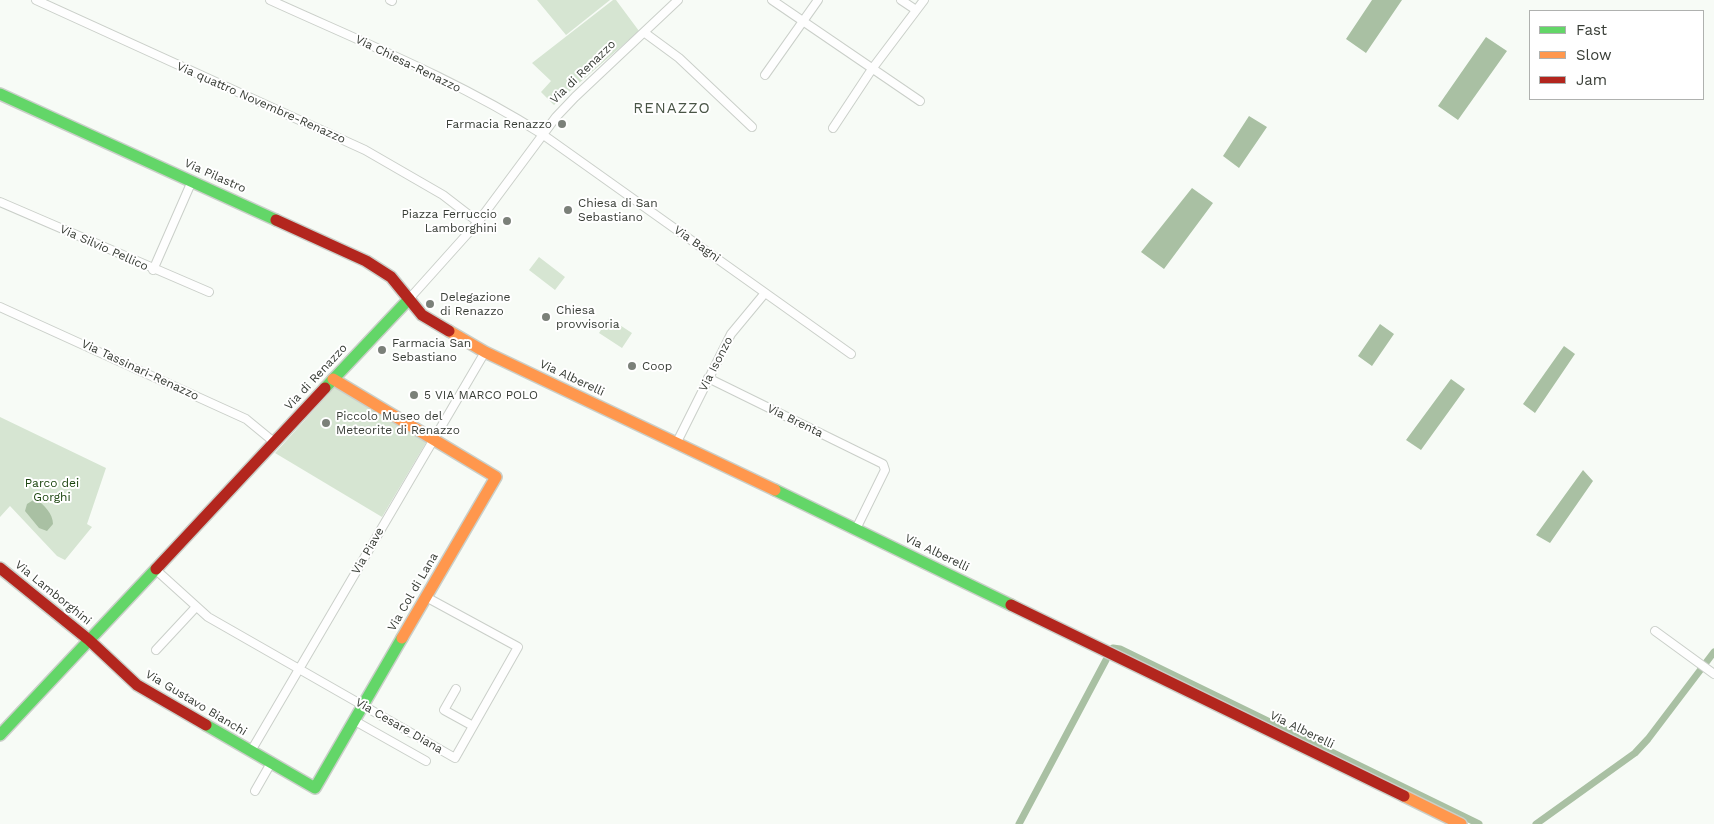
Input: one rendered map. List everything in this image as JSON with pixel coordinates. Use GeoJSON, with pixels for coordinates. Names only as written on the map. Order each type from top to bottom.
{"type":"FeatureCollection","features":[{"type":"Feature","properties":{"kind":"street","name":"Via quattro Novembre-Renazzo"},"geometry":{"type":"LineString","coordinates":[[36,0],[366,150],[443,195],[478,222]]}},
{"type":"Feature","properties":{"kind":"street","name":"Via Chiesa-Renazzo"},"geometry":{"type":"LineString","coordinates":[[270,0],[287,3],[500,107],[542,134]]}},
{"type":"Feature","properties":{"kind":"street","name":"Via di Renazzo"},"geometry":{"type":"LineString","coordinates":[[0,735],[409,299],[478,222],[542,134],[574,96],[645,33],[678,0]]}},
{"type":"Feature","properties":{"kind":"street"},"geometry":{"type":"LineString","coordinates":[[772,0],[920,101]]}},
{"type":"Feature","properties":{"kind":"street"},"geometry":{"type":"LineString","coordinates":[[765,75],[818,0]]}},
{"type":"Feature","properties":{"kind":"street"},"geometry":{"type":"LineString","coordinates":[[901,0],[916,10]]}},
{"type":"Feature","properties":{"kind":"street"},"geometry":{"type":"LineString","coordinates":[[833,128],[872,69],[924,0]]}},
{"type":"Feature","properties":{"kind":"street"},"geometry":{"type":"LineString","coordinates":[[645,33],[679,58],[752,127]]}},
{"type":"Feature","properties":{"kind":"street","name":"Via Pilastro"},"geometry":{"type":"LineString","coordinates":[[0,94],[366,261],[387,274],[409,299]]}},
{"type":"Feature","properties":{"kind":"street","name":"Via Bagni"},"geometry":{"type":"LineString","coordinates":[[542,134],[851,354]]}},
{"type":"Feature","properties":{"kind":"street"},"geometry":{"type":"LineString","coordinates":[[153,270],[192,181]]}},
{"type":"Feature","properties":{"kind":"street","name":"Via Silvio Pellico"},"geometry":{"type":"LineString","coordinates":[[0,202],[153,270],[209,292]]}},
{"type":"Feature","properties":{"kind":"street","name":"Via Isonzo"},"geometry":{"type":"LineString","coordinates":[[677,442],[730,334],[765,293]]}},
{"type":"Feature","properties":{"kind":"street","name":"Via Alberelli"},"geometry":{"type":"LineString","coordinates":[[409,299],[422,315],[485,352],[677,442],[1461,824]]}},
{"type":"Feature","properties":{"kind":"street","name":"Via Tassinari-Renazzo"},"geometry":{"type":"LineString","coordinates":[[0,307],[246,419],[274,442]]}},
{"type":"Feature","properties":{"kind":"street","name":"Via Piave"},"geometry":{"type":"LineString","coordinates":[[251,751],[485,352]]}},
{"type":"Feature","properties":{"kind":"street","name":"Via Brenta"},"geometry":{"type":"LineString","coordinates":[[708,378],[883,464],[885,470],[856,529]]}},
{"type":"Feature","properties":{"kind":"street"},"geometry":{"type":"LineString","coordinates":[[334,379],[434,439]]}},
{"type":"Feature","properties":{"kind":"street","name":"Via Col di Lana"},"geometry":{"type":"LineString","coordinates":[[315,788],[496,477],[434,439]]}},
{"type":"Feature","properties":{"kind":"street","name":"Via Lamborghini"},"geometry":{"type":"LineString","coordinates":[[0,568],[89,640]]}},
{"type":"Feature","properties":{"kind":"street"},"geometry":{"type":"LineString","coordinates":[[155,570],[196,607]]}},
{"type":"Feature","properties":{"kind":"street","name":"Via Cesare Diana"},"geometry":{"type":"LineString","coordinates":[[196,607],[208,617],[455,758],[518,647],[426,597]]}},
{"type":"Feature","properties":{"kind":"street","name":"Via Gustavo Bianchi"},"geometry":{"type":"LineString","coordinates":[[156,650],[196,607]]}},
{"type":"Feature","properties":{"kind":"street"},"geometry":{"type":"LineString","coordinates":[[1655,631],[1711,672]]}},
{"type":"Feature","properties":{"kind":"street","name":"Via Gustavo Bianchi"},"geometry":{"type":"LineString","coordinates":[[89,640],[137,685],[315,788]]}},
{"type":"Feature","properties":{"kind":"street"},"geometry":{"type":"LineString","coordinates":[[456,689],[444,710],[473,726]]}},
{"type":"Feature","properties":{"kind":"street"},"geometry":{"type":"LineString","coordinates":[[355,721],[426,761]]}},
{"type":"Feature","properties":{"kind":"street"},"geometry":{"type":"LineString","coordinates":[[255,791],[271,763]]}},
{"type":"Feature","properties":{"kind":"green space"},"geometry":{"type":"Polygon","coordinates":[[[537,0],[610,0],[566,35],[537,0]]]}},
{"type":"Feature","properties":{"kind":"green space"},"geometry":{"type":"Polygon","coordinates":[[[613,0],[616,0],[639,31],[554,105],[541,92],[551,81],[532,63],[613,0]]]}},
{"type":"Feature","properties":{"kind":"green space"},"geometry":{"type":"Polygon","coordinates":[[[539,257],[565,277],[555,290],[529,270],[539,257]]]}},
{"type":"Feature","properties":{"kind":"green space"},"geometry":{"type":"Polygon","coordinates":[[[609,318],[632,333],[622,348],[599,333],[609,318]]]}},
{"type":"Feature","properties":{"kind":"green space"},"geometry":{"type":"Polygon","coordinates":[[[336,386],[427,441],[382,517],[275,453],[336,386]]]}},
{"type":"Feature","properties":{"kind":"green space","name":"Parco dei Gorghi"},"geometry":{"type":"Polygon","coordinates":[[[0,417],[106,468],[87,524],[92,527],[65,560],[57,556],[10,506],[0,517],[0,417]]]}},
{"type":"Feature","properties":{"kind":"shaded area"},"geometry":{"type":"Polygon","coordinates":[[[1372,0],[1402,0],[1366,53],[1346,39],[1372,0]]]}},
{"type":"Feature","properties":{"kind":"shaded area"},"geometry":{"type":"Polygon","coordinates":[[[1486,37],[1507,51],[1458,120],[1438,106],[1486,37]]]}},
{"type":"Feature","properties":{"kind":"shaded area"},"geometry":{"type":"Polygon","coordinates":[[[1249,116],[1267,127],[1239,168],[1223,156],[1249,116]]]}},
{"type":"Feature","properties":{"kind":"shaded area"},"geometry":{"type":"Polygon","coordinates":[[[1192,188],[1213,203],[1164,269],[1141,252],[1192,188]]]}},
{"type":"Feature","properties":{"kind":"shaded area"},"geometry":{"type":"Polygon","coordinates":[[[1380,324],[1394,334],[1372,366],[1358,356],[1380,324]]]}},
{"type":"Feature","properties":{"kind":"shaded area"},"geometry":{"type":"Polygon","coordinates":[[[1564,346],[1575,354],[1535,413],[1523,404],[1564,346]]]}},
{"type":"Feature","properties":{"kind":"shaded area"},"geometry":{"type":"Polygon","coordinates":[[[1451,379],[1465,389],[1421,450],[1406,440],[1451,379]]]}},
{"type":"Feature","properties":{"kind":"shaded area"},"geometry":{"type":"Polygon","coordinates":[[[1583,470],[1593,481],[1550,543],[1536,535],[1583,470]]]}},
{"type":"Feature","properties":{"kind":"shaded area"},"geometry":{"type":"Polygon","coordinates":[[[35,499],[45,506],[50,513],[53,524],[47,531],[39,528],[25,511],[27,504],[35,499]]]}},
{"type":"Feature","properties":{"kind":"waterway"},"geometry":{"type":"LineString","coordinates":[[1113,648],[1120,649],[1479,824]]}},
{"type":"Feature","properties":{"kind":"waterway"},"geometry":{"type":"LineString","coordinates":[[1536,824],[1635,753],[1648,739],[1714,652]]}},
{"type":"Feature","properties":{"kind":"waterway"},"geometry":{"type":"LineString","coordinates":[[1019,824],[1106,660]]}},
{"type":"Feature","properties":{"kind":"traffic: fast"},"geometry":{"type":"LineString","coordinates":[[0,94],[276,220]]}},
{"type":"Feature","properties":{"kind":"traffic: fast"},"geometry":{"type":"LineString","coordinates":[[325,388],[409,299]]}},
{"type":"Feature","properties":{"kind":"traffic: fast"},"geometry":{"type":"LineString","coordinates":[[775,490],[1011,605]]}},
{"type":"Feature","properties":{"kind":"traffic: fast"},"geometry":{"type":"LineString","coordinates":[[0,735],[156,569]]}},
{"type":"Feature","properties":{"kind":"traffic: fast"},"geometry":{"type":"LineString","coordinates":[[206,725],[315,788],[402,638]]}},
{"type":"Feature","properties":{"kind":"traffic: slow"},"geometry":{"type":"LineString","coordinates":[[449,331],[485,352],[775,490]]}},
{"type":"Feature","properties":{"kind":"traffic: slow"},"geometry":{"type":"LineString","coordinates":[[333,379],[496,477],[402,638]]}},
{"type":"Feature","properties":{"kind":"traffic: slow"},"geometry":{"type":"LineString","coordinates":[[1404,796],[1461,824]]}},
{"type":"Feature","properties":{"kind":"traffic: jam"},"geometry":{"type":"LineString","coordinates":[[276,220],[366,261],[391,277],[422,315],[449,331]]}},
{"type":"Feature","properties":{"kind":"traffic: jam"},"geometry":{"type":"LineString","coordinates":[[156,569],[325,388]]}},
{"type":"Feature","properties":{"kind":"traffic: jam"},"geometry":{"type":"LineString","coordinates":[[0,568],[89,640],[137,685],[206,725]]}},
{"type":"Feature","properties":{"kind":"traffic: jam"},"geometry":{"type":"LineString","coordinates":[[1011,605],[1404,796]]}},
{"type":"Feature","properties":{"kind":"place","name":"Farmacia Renazzo"},"geometry":{"type":"Point","coordinates":[562,124]}},
{"type":"Feature","properties":{"kind":"place","name":"Chiesa di San Sebastiano"},"geometry":{"type":"Point","coordinates":[568,210]}},
{"type":"Feature","properties":{"kind":"place","name":"Piazza Ferruccio Lamborghini"},"geometry":{"type":"Point","coordinates":[507,221]}},
{"type":"Feature","properties":{"kind":"place","name":"Delegazione di Renazzo"},"geometry":{"type":"Point","coordinates":[430,304]}},
{"type":"Feature","properties":{"kind":"place","name":"Chiesa provvisoria"},"geometry":{"type":"Point","coordinates":[546,317]}},
{"type":"Feature","properties":{"kind":"place","name":"Farmacia San Sebastiano"},"geometry":{"type":"Point","coordinates":[382,350]}},
{"type":"Feature","properties":{"kind":"place","name":"Coop"},"geometry":{"type":"Point","coordinates":[632,366]}},
{"type":"Feature","properties":{"kind":"place","name":"5 VIA MARCO POLO"},"geometry":{"type":"Point","coordinates":[414,395]}},
{"type":"Feature","properties":{"kind":"place","name":"Piccolo Museo del Meteorite di Renazzo"},"geometry":{"type":"Point","coordinates":[326,423]}},
{"type":"Feature","properties":{"kind":"district","name":"RENAZZO"},"geometry":{"type":"Point","coordinates":[672,109]}}]}
